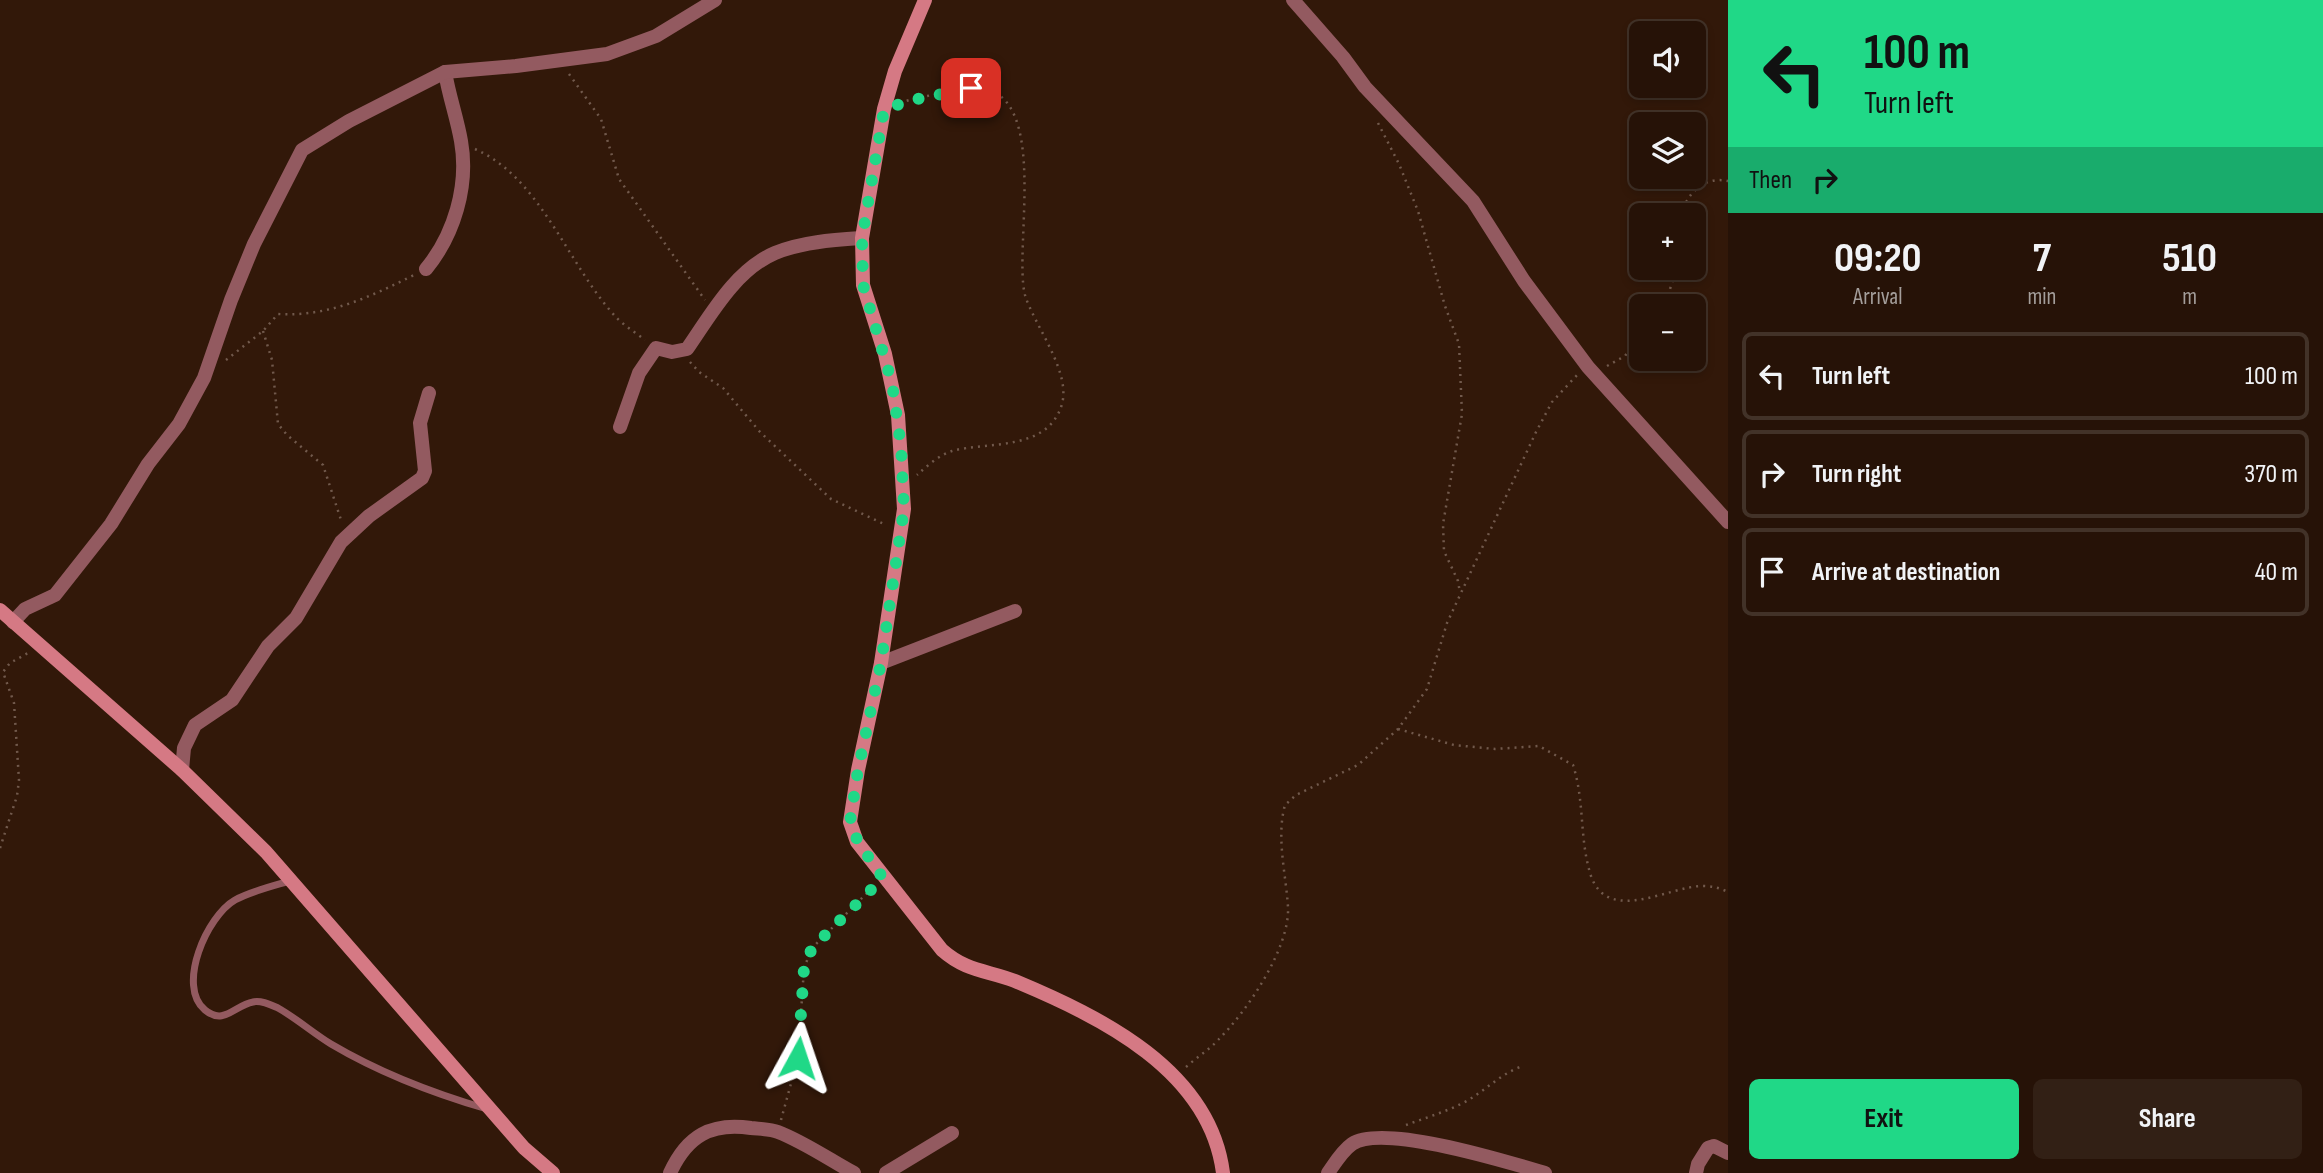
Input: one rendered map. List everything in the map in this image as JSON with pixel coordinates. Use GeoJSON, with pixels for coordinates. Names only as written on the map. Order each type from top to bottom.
{"type":"FeatureCollection","features":[{"type":"Feature","properties":{"kind":"street"},"geometry":{"type":"LineString","coordinates":[[13,622],[24,609],[55,595],[111,524],[148,464],[179,424],[204,377],[230,300],[254,244],[302,150],[349,121],[445,72],[607,54],[656,36],[715,0]]}},
{"type":"Feature","properties":{"kind":"street"},"geometry":{"type":"LineString","coordinates":[[925,0],[895,71],[884,110],[862,238],[863,285],[892,383],[900,436],[901,533],[881,663],[850,822],[858,842],[883,878],[954,961],[965,967],[1012,980],[1065,1004],[1142,1049],[1176,1077],[1204,1116],[1215,1141],[1223,1173]]}},
{"type":"Feature","properties":{"kind":"street"},"geometry":{"type":"LineString","coordinates":[[1293,0],[1343,57],[1365,88],[1473,201],[1524,281],[1588,367],[1728,522]]}},
{"type":"Feature","properties":{"kind":"street"},"geometry":{"type":"LineString","coordinates":[[426,269],[442,246],[460,196],[461,143],[445,72]]}},
{"type":"Feature","properties":{"kind":"street"},"geometry":{"type":"LineString","coordinates":[[620,427],[645,360],[656,348],[672,352],[687,349],[734,285],[774,254],[828,241],[862,238]]}},
{"type":"Feature","properties":{"kind":"street"},"geometry":{"type":"LineString","coordinates":[[182,770],[184,748],[194,724],[232,700],[268,646],[296,618],[322,571],[346,537],[369,516],[422,478],[425,471],[420,423],[429,393]]}},
{"type":"Feature","properties":{"kind":"street"},"geometry":{"type":"LineString","coordinates":[[0,610],[182,770],[265,852],[524,1148],[553,1173]]}},
{"type":"Feature","properties":{"kind":"street"},"geometry":{"type":"LineString","coordinates":[[881,663],[1015,611]]}},
{"type":"Feature","properties":{"kind":"street"},"geometry":{"type":"LineString","coordinates":[[670,1173],[683,1148],[702,1133],[721,1127],[740,1126],[777,1131],[854,1173]]}},
{"type":"Feature","properties":{"kind":"street"},"geometry":{"type":"LineString","coordinates":[[886,1173],[952,1133]]}},
{"type":"Feature","properties":{"kind":"street"},"geometry":{"type":"LineString","coordinates":[[1328,1173],[1352,1144],[1366,1139],[1388,1137],[1490,1157],[1545,1173]]}},
{"type":"Feature","properties":{"kind":"street"},"geometry":{"type":"LineString","coordinates":[[1696,1173],[1708,1148],[1714,1146],[1728,1153]]}},
{"type":"Feature","properties":{"kind":"lane"},"geometry":{"type":"LineString","coordinates":[[291,881],[234,900],[211,926],[194,969],[194,990],[200,1005],[212,1015],[221,1017],[253,1002],[265,1003],[281,1009],[334,1045],[401,1081],[491,1110]]}},
{"type":"Feature","properties":{"kind":"path"},"geometry":{"type":"LineString","coordinates":[[559,60],[601,119],[619,179],[714,311]]}},
{"type":"Feature","properties":{"kind":"path"},"geometry":{"type":"LineString","coordinates":[[884,110],[920,98],[980,88],[999,97],[1019,122],[1025,163],[1021,264],[1025,294],[1054,354],[1061,383],[1062,403],[1051,422],[1031,438],[948,452],[902,483]]}},
{"type":"Feature","properties":{"kind":"path"},"geometry":{"type":"LineString","coordinates":[[1375,115],[1406,180],[1459,344],[1462,414],[1443,524],[1444,551],[1458,581],[1460,593]]}},
{"type":"Feature","properties":{"kind":"path"},"geometry":{"type":"LineString","coordinates":[[461,143],[491,156],[519,180],[616,317],[656,348]]}},
{"type":"Feature","properties":{"kind":"path"},"geometry":{"type":"LineString","coordinates":[[1686,203],[1700,186],[1717,179],[1728,181]]}},
{"type":"Feature","properties":{"kind":"path"},"geometry":{"type":"LineString","coordinates":[[204,377],[263,331],[278,314],[311,315],[336,309],[384,290],[426,269]]}},
{"type":"Feature","properties":{"kind":"path"},"geometry":{"type":"LineString","coordinates":[[263,331],[272,360],[278,424],[323,465],[346,537]]}},
{"type":"Feature","properties":{"kind":"path"},"geometry":{"type":"LineString","coordinates":[[687,349],[687,358],[699,372],[723,388],[760,432],[831,499],[901,533]]}},
{"type":"Feature","properties":{"kind":"path"},"geometry":{"type":"LineString","coordinates":[[1176,1077],[1219,1040],[1232,1024],[1278,951],[1288,909],[1282,834],[1285,805],[1296,795],[1358,765],[1398,729],[1427,689],[1447,623],[1460,593],[1552,402],[1588,367],[1602,368],[1616,363],[1629,350]]}},
{"type":"Feature","properties":{"kind":"path"},"geometry":{"type":"LineString","coordinates":[[0,848],[17,796],[19,780],[14,703],[3,673],[10,663],[40,646]]}},
{"type":"Feature","properties":{"kind":"path"},"geometry":{"type":"LineString","coordinates":[[1398,729],[1454,745],[1495,749],[1539,746],[1573,765],[1582,798],[1582,833],[1589,868],[1598,889],[1609,896],[1626,900],[1647,900],[1702,886],[1728,892]]}},
{"type":"Feature","properties":{"kind":"path"},"geometry":{"type":"LineString","coordinates":[[777,1131],[789,1097],[798,1058],[807,958],[812,948],[883,878]]}},
{"type":"Feature","properties":{"kind":"path"},"geometry":{"type":"LineString","coordinates":[[1388,1137],[1406,1125],[1464,1102],[1488,1088],[1505,1072],[1520,1067]]}},
{"type":"Feature","properties":{"kind":"route"},"geometry":{"type":"LineString","coordinates":[[798,1058],[807,958],[812,948],[883,878],[858,842],[850,822],[881,663],[904,509],[898,415],[885,354],[863,285],[862,238],[869,184],[884,110],[908,101],[971,88]]}}]}
